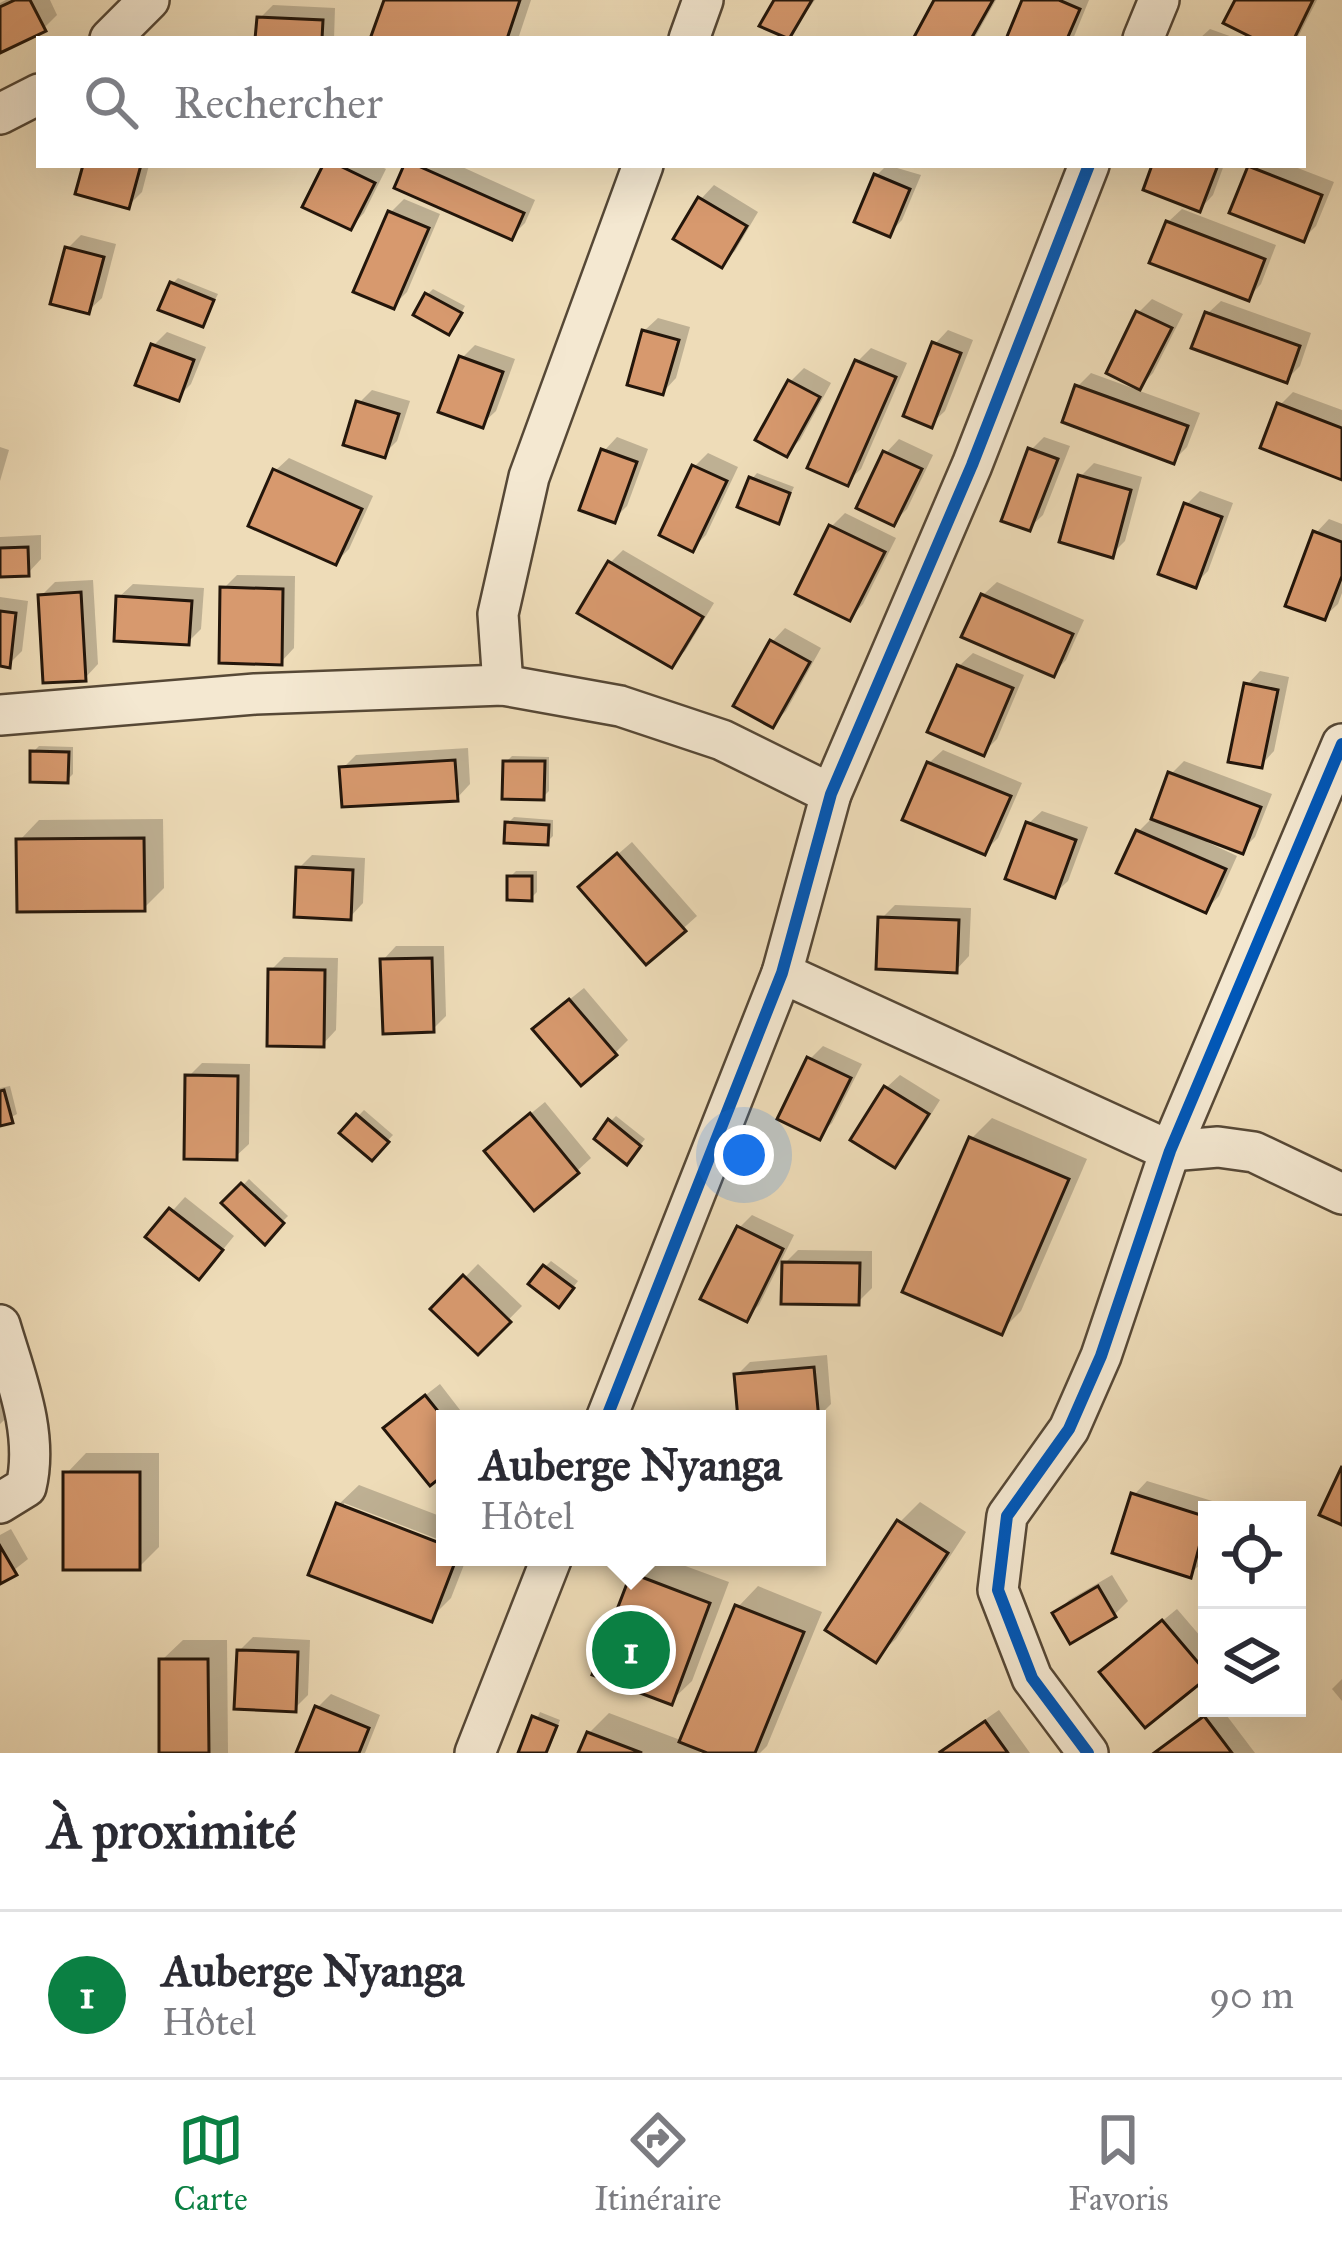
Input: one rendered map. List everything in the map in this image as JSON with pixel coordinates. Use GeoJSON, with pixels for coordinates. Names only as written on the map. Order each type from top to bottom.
{"type":"FeatureCollection","features":[{"type":"Feature","properties":{"kind":"street"},"geometry":{"type":"LineString","coordinates":[[113,36],[149,0]]}},
{"type":"Feature","properties":{"kind":"street"},"geometry":{"type":"LineString","coordinates":[[690,36],[704,0]]}},
{"type":"Feature","properties":{"kind":"street"},"geometry":{"type":"LineString","coordinates":[[1143,36],[1159,0]]}},
{"type":"Feature","properties":{"kind":"street"},"geometry":{"type":"LineString","coordinates":[[0,114],[36,96]]}},
{"type":"Feature","properties":{"kind":"street"},"geometry":{"type":"LineString","coordinates":[[503,685],[498,614],[529,476],[642,168]]}},
{"type":"Feature","properties":{"kind":"street"},"geometry":{"type":"LineString","coordinates":[[610,1410],[782,973],[831,794],[972,465],[1088,168]]}},
{"type":"Feature","properties":{"kind":"street"},"geometry":{"type":"LineString","coordinates":[[0,715],[254,694],[503,685],[620,706],[722,740],[831,794]]}},
{"type":"Feature","properties":{"kind":"street"},"geometry":{"type":"LineString","coordinates":[[1088,1753],[1032,1678],[998,1590],[1006,1516],[1069,1429],[1101,1356],[1170,1150],[1342,744]]}},
{"type":"Feature","properties":{"kind":"street"},"geometry":{"type":"LineString","coordinates":[[782,973],[1170,1150],[1254,1152],[1342,1194]]}},
{"type":"Feature","properties":{"kind":"street"},"geometry":{"type":"LineString","coordinates":[[0,1325],[29,1432],[30,1470],[26,1486],[0,1503]]}},
{"type":"Feature","properties":{"kind":"street"},"geometry":{"type":"LineString","coordinates":[[475,1753],[548,1566]]}},
{"type":"Feature","properties":{"kind":"building"},"geometry":{"type":"Polygon","coordinates":[[[30,0],[46,31],[0,53],[0,7],[30,0]]]}},
{"type":"Feature","properties":{"kind":"building"},"geometry":{"type":"Polygon","coordinates":[[[384,0],[520,0],[508,36],[371,36],[384,0]]]}},
{"type":"Feature","properties":{"kind":"building"},"geometry":{"type":"Polygon","coordinates":[[[774,0],[812,0],[791,36],[759,26],[774,0]]]}},
{"type":"Feature","properties":{"kind":"building"},"geometry":{"type":"Polygon","coordinates":[[[934,0],[993,0],[973,36],[915,36],[934,0]]]}},
{"type":"Feature","properties":{"kind":"building"},"geometry":{"type":"Polygon","coordinates":[[[1022,0],[1059,0],[1080,9],[1068,36],[1007,36],[1022,0]]]}},
{"type":"Feature","properties":{"kind":"building"},"geometry":{"type":"Polygon","coordinates":[[[1235,0],[1313,0],[1295,36],[1249,36],[1223,23],[1235,0]]]}},
{"type":"Feature","properties":{"kind":"building"},"geometry":{"type":"Polygon","coordinates":[[[257,17],[323,20],[322,36],[255,36],[257,17]]]}},
{"type":"Feature","properties":{"kind":"building"},"geometry":{"type":"Polygon","coordinates":[[[82,168],[140,168],[129,209],[75,194],[82,168]]]}},
{"type":"Feature","properties":{"kind":"building"},"geometry":{"type":"Polygon","coordinates":[[[322,168],[344,168],[375,183],[351,230],[302,207],[322,168]]]}},
{"type":"Feature","properties":{"kind":"building"},"geometry":{"type":"Polygon","coordinates":[[[403,168],[423,168],[524,213],[512,240],[394,188],[403,168]]]}},
{"type":"Feature","properties":{"kind":"building"},"geometry":{"type":"Polygon","coordinates":[[[1151,168],[1217,168],[1200,212],[1143,190],[1151,168]]]}},
{"type":"Feature","properties":{"kind":"building"},"geometry":{"type":"Polygon","coordinates":[[[1247,168],[1322,195],[1304,242],[1229,213],[1247,168]]]}},
{"type":"Feature","properties":{"kind":"building"},"geometry":{"type":"Polygon","coordinates":[[[874,174],[910,189],[890,237],[854,222],[874,174]]]}},
{"type":"Feature","properties":{"kind":"building"},"geometry":{"type":"Polygon","coordinates":[[[698,197],[747,226],[722,268],[673,239],[698,197]]]}},
{"type":"Feature","properties":{"kind":"building"},"geometry":{"type":"Polygon","coordinates":[[[388,211],[429,228],[394,309],[353,292],[388,211]]]}},
{"type":"Feature","properties":{"kind":"building"},"geometry":{"type":"Polygon","coordinates":[[[1166,221],[1265,259],[1249,301],[1149,263],[1166,221]]]}},
{"type":"Feature","properties":{"kind":"building"},"geometry":{"type":"Polygon","coordinates":[[[65,247],[104,257],[89,314],[50,304],[65,247]]]}},
{"type":"Feature","properties":{"kind":"building"},"geometry":{"type":"Polygon","coordinates":[[[170,282],[214,300],[203,327],[158,310],[170,282]]]}},
{"type":"Feature","properties":{"kind":"building"},"geometry":{"type":"Polygon","coordinates":[[[425,293],[462,313],[449,335],[413,315],[425,293]]]}},
{"type":"Feature","properties":{"kind":"building"},"geometry":{"type":"Polygon","coordinates":[[[1136,311],[1172,328],[1140,390],[1106,373],[1136,311]]]}},
{"type":"Feature","properties":{"kind":"building"},"geometry":{"type":"Polygon","coordinates":[[[1205,312],[1300,346],[1287,383],[1191,348],[1205,312]]]}},
{"type":"Feature","properties":{"kind":"building"},"geometry":{"type":"Polygon","coordinates":[[[642,330],[679,340],[663,395],[627,385],[642,330]]]}},
{"type":"Feature","properties":{"kind":"building"},"geometry":{"type":"Polygon","coordinates":[[[932,342],[961,353],[932,428],[903,416],[932,342]]]}},
{"type":"Feature","properties":{"kind":"building"},"geometry":{"type":"Polygon","coordinates":[[[151,344],[194,360],[179,401],[135,385],[151,344]]]}},
{"type":"Feature","properties":{"kind":"building"},"geometry":{"type":"Polygon","coordinates":[[[459,356],[503,372],[483,428],[438,412],[459,356]]]}},
{"type":"Feature","properties":{"kind":"building"},"geometry":{"type":"Polygon","coordinates":[[[855,360],[896,377],[848,486],[807,468],[855,360]]]}},
{"type":"Feature","properties":{"kind":"building"},"geometry":{"type":"Polygon","coordinates":[[[788,380],[820,397],[787,457],[755,440],[788,380]]]}},
{"type":"Feature","properties":{"kind":"building"},"geometry":{"type":"Polygon","coordinates":[[[1075,385],[1188,426],[1174,464],[1062,422],[1075,385]]]}},
{"type":"Feature","properties":{"kind":"building"},"geometry":{"type":"Polygon","coordinates":[[[356,401],[399,414],[385,458],[343,445],[356,401]]]}},
{"type":"Feature","properties":{"kind":"building"},"geometry":{"type":"Polygon","coordinates":[[[1277,403],[1342,428],[1342,480],[1260,448],[1277,403]]]}},
{"type":"Feature","properties":{"kind":"building"},"geometry":{"type":"Polygon","coordinates":[[[1028,448],[1058,459],[1030,531],[1001,521],[1028,448]]]}},
{"type":"Feature","properties":{"kind":"building"},"geometry":{"type":"Polygon","coordinates":[[[601,449],[637,462],[615,523],[579,510],[601,449]]]}},
{"type":"Feature","properties":{"kind":"building"},"geometry":{"type":"Polygon","coordinates":[[[883,451],[922,469],[894,526],[856,508],[883,451]]]}},
{"type":"Feature","properties":{"kind":"building"},"geometry":{"type":"Polygon","coordinates":[[[692,465],[727,481],[693,552],[659,535],[692,465]]]}},
{"type":"Feature","properties":{"kind":"building"},"geometry":{"type":"Polygon","coordinates":[[[273,469],[362,509],[336,565],[248,526],[273,469]]]}},
{"type":"Feature","properties":{"kind":"building"},"geometry":{"type":"Polygon","coordinates":[[[1078,475],[1131,490],[1113,558],[1059,542],[1078,475]]]}},
{"type":"Feature","properties":{"kind":"building"},"geometry":{"type":"Polygon","coordinates":[[[749,477],[790,493],[779,524],[737,507],[749,477]]]}},
{"type":"Feature","properties":{"kind":"building"},"geometry":{"type":"Polygon","coordinates":[[[1184,503],[1222,517],[1196,588],[1158,574],[1184,503]]]}},
{"type":"Feature","properties":{"kind":"building"},"geometry":{"type":"Polygon","coordinates":[[[829,525],[885,552],[850,621],[795,594],[829,525]]]}},
{"type":"Feature","properties":{"kind":"building"},"geometry":{"type":"Polygon","coordinates":[[[1313,531],[1342,542],[1342,576],[1325,620],[1285,606],[1313,531]]]}},
{"type":"Feature","properties":{"kind":"building"},"geometry":{"type":"Polygon","coordinates":[[[28,547],[29,576],[0,577],[0,548],[28,547]]]}},
{"type":"Feature","properties":{"kind":"building"},"geometry":{"type":"Polygon","coordinates":[[[608,561],[703,617],[672,668],[577,613],[608,561]]]}},
{"type":"Feature","properties":{"kind":"building"},"geometry":{"type":"Polygon","coordinates":[[[220,587],[283,589],[282,665],[219,663],[220,587]]]}},
{"type":"Feature","properties":{"kind":"building"},"geometry":{"type":"Polygon","coordinates":[[[81,592],[86,681],[43,683],[38,595],[81,592]]]}},
{"type":"Feature","properties":{"kind":"building"},"geometry":{"type":"Polygon","coordinates":[[[981,594],[1073,634],[1054,677],[961,637],[981,594]]]}},
{"type":"Feature","properties":{"kind":"building"},"geometry":{"type":"Polygon","coordinates":[[[116,596],[192,601],[189,645],[114,641],[116,596]]]}},
{"type":"Feature","properties":{"kind":"building"},"geometry":{"type":"Polygon","coordinates":[[[0,611],[16,613],[10,668],[0,666],[0,611]]]}},
{"type":"Feature","properties":{"kind":"building"},"geometry":{"type":"Polygon","coordinates":[[[770,640],[810,662],[773,728],[733,706],[770,640]]]}},
{"type":"Feature","properties":{"kind":"building"},"geometry":{"type":"Polygon","coordinates":[[[957,665],[1013,688],[984,756],[927,732],[957,665]]]}},
{"type":"Feature","properties":{"kind":"building"},"geometry":{"type":"Polygon","coordinates":[[[1244,683],[1278,690],[1262,768],[1228,762],[1244,683]]]}},
{"type":"Feature","properties":{"kind":"building"},"geometry":{"type":"Polygon","coordinates":[[[30,751],[69,752],[68,783],[30,782],[30,751]]]}},
{"type":"Feature","properties":{"kind":"building"},"geometry":{"type":"Polygon","coordinates":[[[455,760],[458,801],[342,807],[339,767],[455,760]]]}},
{"type":"Feature","properties":{"kind":"building"},"geometry":{"type":"Polygon","coordinates":[[[503,761],[545,761],[544,800],[502,799],[503,761]]]}},
{"type":"Feature","properties":{"kind":"building"},"geometry":{"type":"Polygon","coordinates":[[[927,762],[1011,796],[985,855],[902,820],[927,762]]]}},
{"type":"Feature","properties":{"kind":"building"},"geometry":{"type":"Polygon","coordinates":[[[1168,772],[1261,807],[1243,854],[1151,819],[1168,772]]]}},
{"type":"Feature","properties":{"kind":"building"},"geometry":{"type":"Polygon","coordinates":[[[505,822],[549,825],[548,845],[504,843],[505,822]]]}},
{"type":"Feature","properties":{"kind":"building"},"geometry":{"type":"Polygon","coordinates":[[[1026,822],[1076,840],[1055,898],[1005,879],[1026,822]]]}},
{"type":"Feature","properties":{"kind":"building"},"geometry":{"type":"Polygon","coordinates":[[[1136,830],[1226,869],[1206,913],[1116,873],[1136,830]]]}},
{"type":"Feature","properties":{"kind":"building"},"geometry":{"type":"Polygon","coordinates":[[[144,838],[145,911],[17,912],[16,839],[144,838]]]}},
{"type":"Feature","properties":{"kind":"building"},"geometry":{"type":"Polygon","coordinates":[[[617,853],[686,931],[646,965],[578,887],[617,853]]]}},
{"type":"Feature","properties":{"kind":"building"},"geometry":{"type":"Polygon","coordinates":[[[296,867],[353,870],[351,920],[294,917],[296,867]]]}},
{"type":"Feature","properties":{"kind":"building"},"geometry":{"type":"Polygon","coordinates":[[[507,876],[532,876],[532,901],[507,900],[507,876]]]}},
{"type":"Feature","properties":{"kind":"building"},"geometry":{"type":"Polygon","coordinates":[[[878,917],[959,920],[957,973],[876,969],[878,917]]]}},
{"type":"Feature","properties":{"kind":"building"},"geometry":{"type":"Polygon","coordinates":[[[432,958],[434,1032],[383,1034],[380,959],[432,958]]]}},
{"type":"Feature","properties":{"kind":"building"},"geometry":{"type":"Polygon","coordinates":[[[268,969],[325,970],[324,1047],[267,1046],[268,969]]]}},
{"type":"Feature","properties":{"kind":"building"},"geometry":{"type":"Polygon","coordinates":[[[569,999],[617,1055],[581,1086],[532,1029],[569,999]]]}},
{"type":"Feature","properties":{"kind":"building"},"geometry":{"type":"Polygon","coordinates":[[[807,1057],[851,1078],[820,1140],[777,1119],[807,1057]]]}},
{"type":"Feature","properties":{"kind":"building"},"geometry":{"type":"Polygon","coordinates":[[[185,1075],[238,1076],[237,1160],[184,1159],[185,1075]]]}},
{"type":"Feature","properties":{"kind":"building"},"geometry":{"type":"Polygon","coordinates":[[[884,1086],[929,1114],[895,1168],[850,1140],[884,1086]]]}},
{"type":"Feature","properties":{"kind":"building"},"geometry":{"type":"Polygon","coordinates":[[[4,1090],[13,1123],[0,1126],[0,1091],[4,1090]]]}},
{"type":"Feature","properties":{"kind":"building"},"geometry":{"type":"Polygon","coordinates":[[[530,1113],[579,1173],[534,1211],[484,1151],[530,1113]]]}},
{"type":"Feature","properties":{"kind":"building"},"geometry":{"type":"Polygon","coordinates":[[[356,1114],[389,1142],[372,1161],[339,1133],[356,1114]]]}},
{"type":"Feature","properties":{"kind":"building"},"geometry":{"type":"Polygon","coordinates":[[[608,1119],[641,1146],[627,1165],[594,1139],[608,1119]]]}},
{"type":"Feature","properties":{"kind":"building"},"geometry":{"type":"Polygon","coordinates":[[[969,1137],[1069,1179],[1002,1335],[902,1292],[969,1137]]]}},
{"type":"Feature","properties":{"kind":"building"},"geometry":{"type":"Polygon","coordinates":[[[241,1183],[284,1223],[265,1245],[221,1203],[241,1183]]]}},
{"type":"Feature","properties":{"kind":"building"},"geometry":{"type":"Polygon","coordinates":[[[169,1208],[223,1250],[199,1280],[145,1237],[169,1208]]]}},
{"type":"Feature","properties":{"kind":"building"},"geometry":{"type":"Polygon","coordinates":[[[737,1226],[783,1249],[747,1322],[700,1299],[737,1226]]]}},
{"type":"Feature","properties":{"kind":"building"},"geometry":{"type":"Polygon","coordinates":[[[782,1262],[860,1263],[859,1305],[781,1304],[782,1262]]]}},
{"type":"Feature","properties":{"kind":"building"},"geometry":{"type":"Polygon","coordinates":[[[543,1265],[574,1288],[559,1308],[528,1284],[543,1265]]]}},
{"type":"Feature","properties":{"kind":"building"},"geometry":{"type":"Polygon","coordinates":[[[463,1275],[511,1322],[478,1355],[430,1309],[463,1275]]]}},
{"type":"Feature","properties":{"kind":"building"},"geometry":{"type":"Polygon","coordinates":[[[814,1367],[818,1410],[737,1410],[734,1374],[814,1367]]]}},
{"type":"Feature","properties":{"kind":"building"},"geometry":{"type":"Polygon","coordinates":[[[425,1395],[437,1410],[436,1481],[430,1486],[383,1428],[425,1395]]]}},
{"type":"Feature","properties":{"kind":"building"},"geometry":{"type":"Polygon","coordinates":[[[1342,1466],[1342,1525],[1319,1515],[1342,1466]]]}},
{"type":"Feature","properties":{"kind":"building"},"geometry":{"type":"Polygon","coordinates":[[[63,1472],[140,1472],[140,1570],[63,1570],[63,1472]]]}},
{"type":"Feature","properties":{"kind":"building"},"geometry":{"type":"Polygon","coordinates":[[[1131,1493],[1198,1514],[1198,1551],[1191,1578],[1112,1553],[1131,1493]]]}},
{"type":"Feature","properties":{"kind":"building"},"geometry":{"type":"Polygon","coordinates":[[[336,1503],[436,1542],[436,1566],[454,1566],[432,1622],[308,1575],[336,1503]]]}},
{"type":"Feature","properties":{"kind":"building"},"geometry":{"type":"Polygon","coordinates":[[[897,1520],[948,1553],[876,1663],[825,1630],[897,1520]]]}},
{"type":"Feature","properties":{"kind":"building"},"geometry":{"type":"Polygon","coordinates":[[[0,1546],[17,1575],[0,1584],[0,1546]]]}},
{"type":"Feature","properties":{"kind":"building"},"geometry":{"type":"Polygon","coordinates":[[[631,1573],[710,1603],[672,1705],[592,1675],[631,1573]]]}},
{"type":"Feature","properties":{"kind":"building"},"geometry":{"type":"Polygon","coordinates":[[[1098,1586],[1116,1617],[1070,1644],[1052,1613],[1098,1586]]]}},
{"type":"Feature","properties":{"kind":"building"},"geometry":{"type":"Polygon","coordinates":[[[735,1605],[804,1632],[755,1753],[707,1753],[679,1742],[735,1605]]]}},
{"type":"Feature","properties":{"kind":"building"},"geometry":{"type":"Polygon","coordinates":[[[1162,1620],[1198,1662],[1198,1685],[1145,1728],[1099,1672],[1162,1620]]]}},
{"type":"Feature","properties":{"kind":"building"},"geometry":{"type":"Polygon","coordinates":[[[237,1650],[298,1652],[296,1712],[234,1709],[237,1650]]]}},
{"type":"Feature","properties":{"kind":"building"},"geometry":{"type":"Polygon","coordinates":[[[159,1659],[208,1659],[209,1753],[159,1753],[159,1659]]]}},
{"type":"Feature","properties":{"kind":"building"},"geometry":{"type":"Polygon","coordinates":[[[315,1706],[369,1728],[359,1753],[296,1753],[315,1706]]]}},
{"type":"Feature","properties":{"kind":"building"},"geometry":{"type":"Polygon","coordinates":[[[532,1716],[557,1726],[546,1753],[518,1753],[532,1716]]]}},
{"type":"Feature","properties":{"kind":"building"},"geometry":{"type":"Polygon","coordinates":[[[1205,1717],[1232,1753],[1154,1753],[1205,1717]]]}},
{"type":"Feature","properties":{"kind":"building"},"geometry":{"type":"Polygon","coordinates":[[[985,1721],[1008,1753],[940,1752],[985,1721]]]}},
{"type":"Feature","properties":{"kind":"building"},"geometry":{"type":"Polygon","coordinates":[[[587,1732],[642,1753],[578,1753],[587,1732]]]}},
{"type":"Feature","properties":{"kind":"cycle path"},"geometry":{"type":"LineString","coordinates":[[610,1410],[782,973],[831,794],[972,465],[1088,168]]}},
{"type":"Feature","properties":{"kind":"cycle path"},"geometry":{"type":"LineString","coordinates":[[1088,1753],[1032,1678],[998,1590],[1007,1516],[1069,1429],[1101,1356],[1170,1151],[1342,744]]}},
{"type":"Feature","properties":{"kind":"place","name":"Auberge Nyanga"},"geometry":{"type":"Point","coordinates":[631,1650]}}]}
